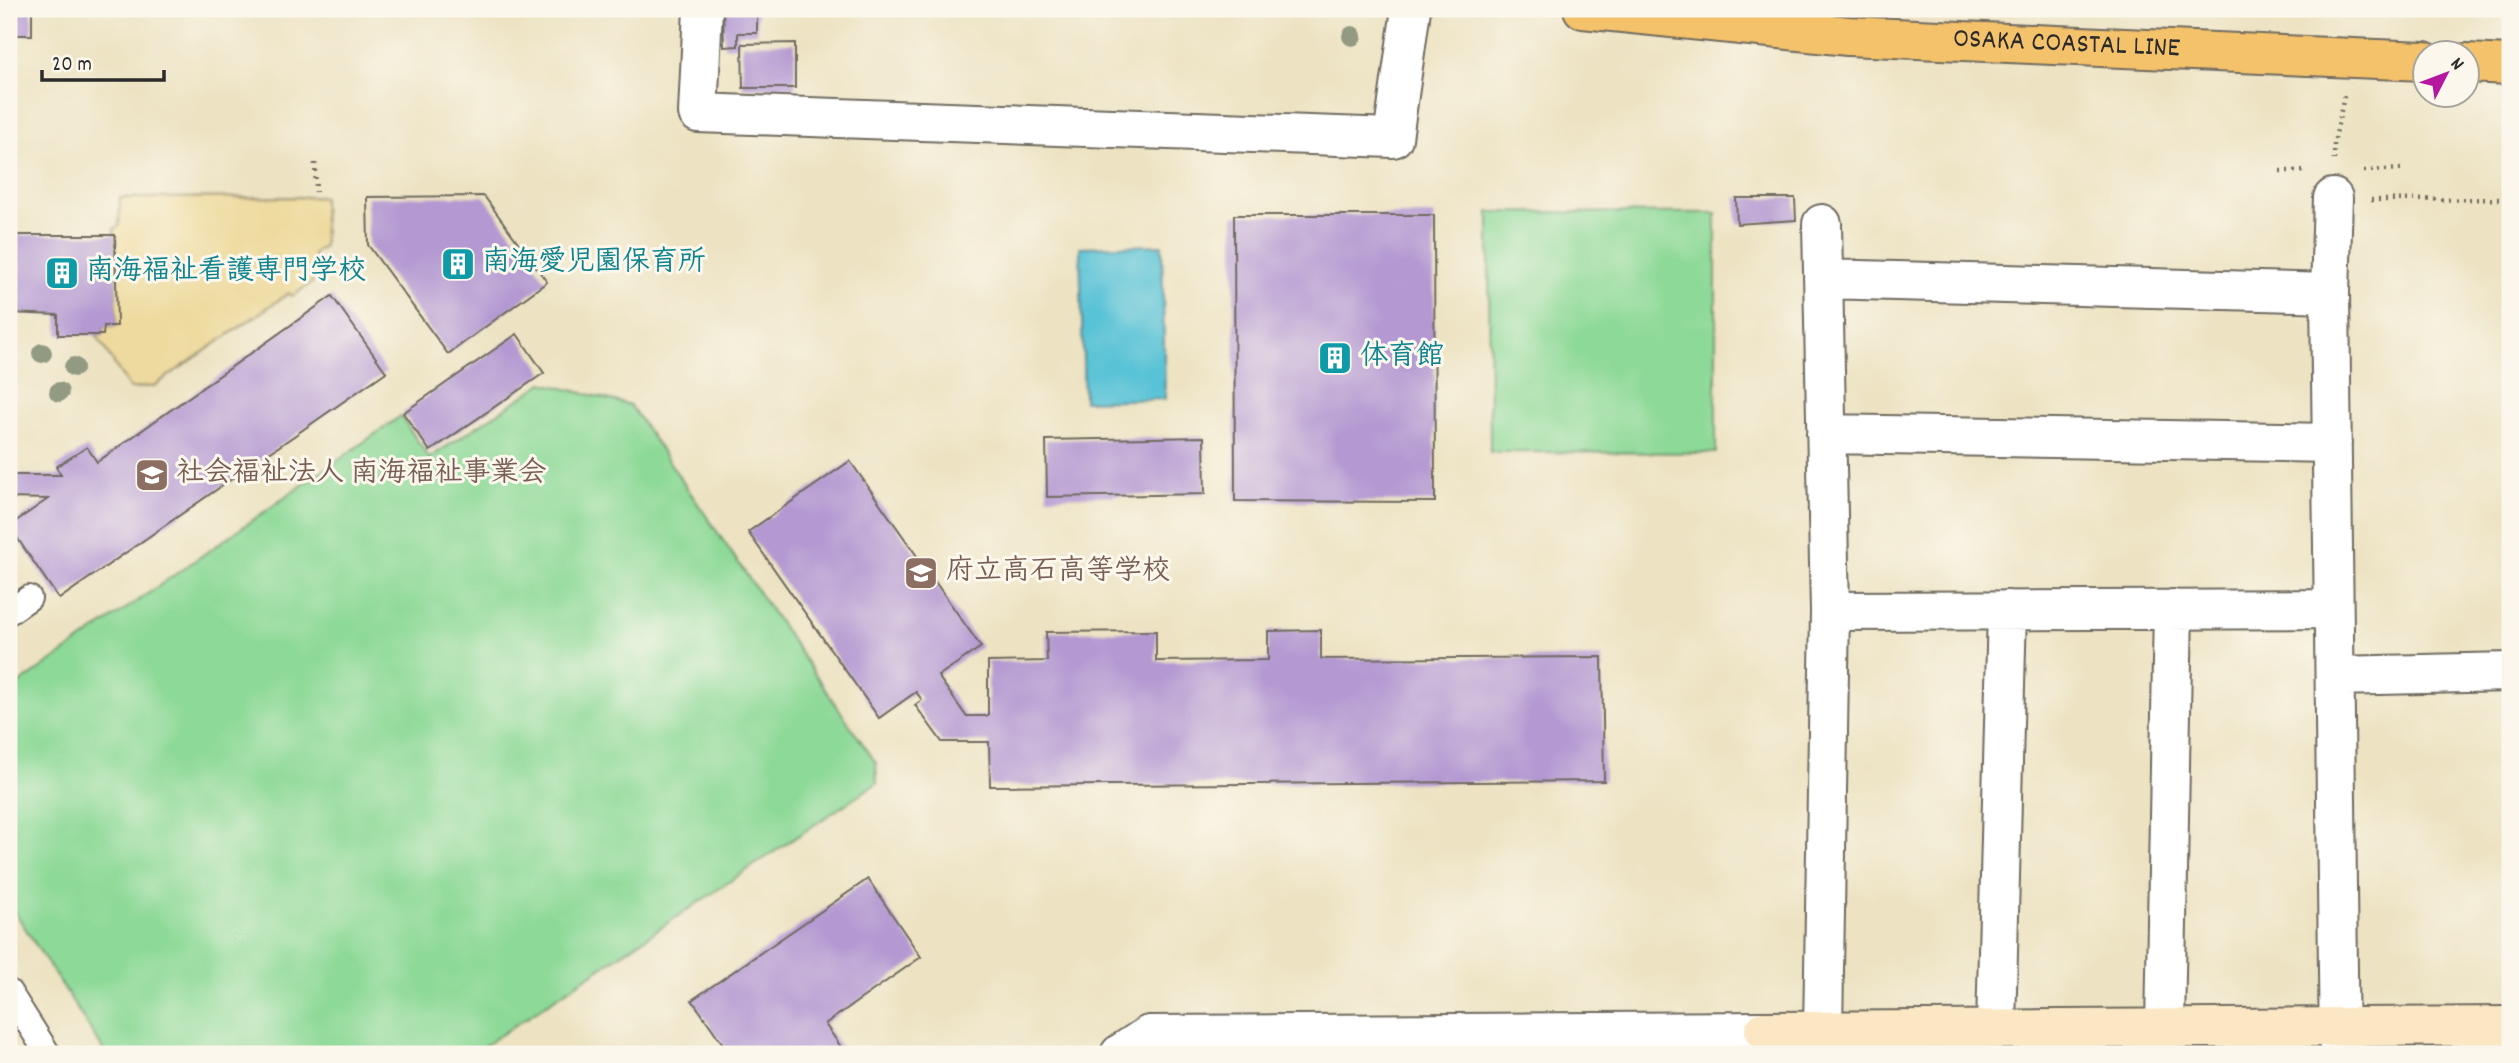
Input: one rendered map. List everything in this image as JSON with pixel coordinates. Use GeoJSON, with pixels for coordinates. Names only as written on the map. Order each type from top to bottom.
{"type":"FeatureCollection","features":[{"type":"Feature","properties":{"kind":"main road","name":"OSAKA COASTAL LINE"},"geometry":{"type":"LineString","coordinates":[[1583,9],[1848,36],[2410,60]]}},
{"type":"Feature","properties":{"kind":"main road"},"geometry":{"type":"LineString","coordinates":[[2480,64],[2510,65]]}},
{"type":"Feature","properties":{"kind":"street"},"geometry":{"type":"LineString","coordinates":[[704,9],[698,113],[1393,138],[1411,9]]}},
{"type":"Feature","properties":{"kind":"street"},"geometry":{"type":"LineString","coordinates":[[2333,199],[2330,293],[2338,1040]]}},
{"type":"Feature","properties":{"kind":"street"},"geometry":{"type":"LineString","coordinates":[[1822,224],[1830,611],[1823,1031]]}},
{"type":"Feature","properties":{"kind":"street"},"geometry":{"type":"LineString","coordinates":[[1823,279],[2330,293]]}},
{"type":"Feature","properties":{"kind":"street"},"geometry":{"type":"LineString","coordinates":[[1826,434],[2332,443]]}},
{"type":"Feature","properties":{"kind":"street"},"geometry":{"type":"LineString","coordinates":[[2165,1027],[2173,609]]}},
{"type":"Feature","properties":{"kind":"street"},"geometry":{"type":"LineString","coordinates":[[1830,611],[2333,609]]}},
{"type":"Feature","properties":{"kind":"street"},"geometry":{"type":"LineString","coordinates":[[1996,1027],[2007,610]]}},
{"type":"Feature","properties":{"kind":"street"},"geometry":{"type":"LineString","coordinates":[[2335,676],[2510,672]]}},
{"type":"Feature","properties":{"kind":"street"},"geometry":{"type":"LineString","coordinates":[[1120,1054],[1149,1035],[1354,1044],[1521,1044],[1764,1042],[1823,1031],[2165,1027],[2338,1040],[2510,1026]]}},
{"type":"Feature","properties":{"kind":"lane"},"geometry":{"type":"LineString","coordinates":[[9,612],[29,598]]}},
{"type":"Feature","properties":{"kind":"lane"},"geometry":{"type":"LineString","coordinates":[[9,992],[48,1054]]}},
{"type":"Feature","properties":{"kind":"path"},"geometry":{"type":"LineString","coordinates":[[2335,155],[2344,96]]}},
{"type":"Feature","properties":{"kind":"path"},"geometry":{"type":"LineString","coordinates":[[315,163],[316,192]]}},
{"type":"Feature","properties":{"kind":"path"},"geometry":{"type":"LineString","coordinates":[[2333,199],[2510,199]]}},
{"type":"Feature","properties":{"kind":"green space"},"geometry":{"type":"Polygon","coordinates":[[[1489,212],[1716,213],[1716,453],[1490,452],[1489,212]]]}},
{"type":"Feature","properties":{"kind":"green space"},"geometry":{"type":"Polygon","coordinates":[[[543,383],[630,405],[876,763],[877,783],[472,1054],[106,1054],[9,903],[9,691],[401,416],[429,458],[543,383]]]}},
{"type":"Feature","properties":{"kind":"green space"},"geometry":{"type":"Polygon","coordinates":[[[2035,1049],[2150,1051],[2150,1054],[2035,1054],[2035,1049]]]}},
{"type":"Feature","properties":{"kind":"sand"},"geometry":{"type":"Polygon","coordinates":[[[323,197],[324,246],[314,253],[313,282],[292,296],[289,293],[154,386],[130,389],[97,336],[103,335],[104,326],[117,326],[114,229],[119,226],[120,198],[323,197]]]}},
{"type":"Feature","properties":{"kind":"water"},"geometry":{"type":"Polygon","coordinates":[[[1162,245],[1165,399],[1084,401],[1080,247],[1162,245]]]}},
{"type":"Feature","properties":{"kind":"building"},"geometry":{"type":"Polygon","coordinates":[[[9,9],[32,9],[32,35],[9,35],[9,9]]]}},
{"type":"Feature","properties":{"kind":"building"},"geometry":{"type":"Polygon","coordinates":[[[723,9],[757,9],[757,33],[738,33],[738,46],[724,47],[723,9]]]}},
{"type":"Feature","properties":{"kind":"building"},"geometry":{"type":"Polygon","coordinates":[[[795,43],[795,88],[743,88],[742,44],[795,43]]]}},
{"type":"Feature","properties":{"kind":"building","name":"南海愛児園保育所"},"geometry":{"type":"Polygon","coordinates":[[[484,196],[547,282],[448,354],[368,245],[367,197],[484,196]]]}},
{"type":"Feature","properties":{"kind":"building"},"geometry":{"type":"Polygon","coordinates":[[[1736,198],[1795,198],[1796,220],[1737,224],[1736,198]]]}},
{"type":"Feature","properties":{"kind":"building","name":"体育館"},"geometry":{"type":"Polygon","coordinates":[[[1234,215],[1434,215],[1435,502],[1235,501],[1234,215]]]}},
{"type":"Feature","properties":{"kind":"building","name":"南海福祉看護専門学校"},"geometry":{"type":"Polygon","coordinates":[[[9,235],[115,235],[117,326],[104,326],[103,335],[58,335],[58,315],[9,313],[9,235]]]}},
{"type":"Feature","properties":{"kind":"building"},"geometry":{"type":"Polygon","coordinates":[[[332,296],[386,372],[59,599],[9,526],[48,499],[9,498],[9,475],[61,475],[56,467],[87,447],[97,462],[332,296]]]}},
{"type":"Feature","properties":{"kind":"building"},"geometry":{"type":"Polygon","coordinates":[[[517,334],[544,373],[430,451],[403,413],[517,334]]]}},
{"type":"Feature","properties":{"kind":"building"},"geometry":{"type":"Polygon","coordinates":[[[1204,437],[1205,494],[1047,497],[1046,440],[1204,437]]]}},
{"type":"Feature","properties":{"kind":"building"},"geometry":{"type":"Polygon","coordinates":[[[850,461],[981,647],[938,676],[966,716],[988,716],[988,662],[1047,661],[1046,632],[1156,631],[1156,661],[1268,660],[1268,631],[1321,630],[1321,659],[1602,657],[1604,781],[990,786],[989,742],[942,742],[915,705],[922,700],[916,692],[879,718],[748,532],[850,461]]]}},
{"type":"Feature","properties":{"kind":"building"},"geometry":{"type":"Polygon","coordinates":[[[868,879],[921,957],[825,1024],[846,1054],[730,1054],[692,1000],[868,879]]]}},
{"type":"Feature","properties":{"kind":"place","name":"南海愛児園保育所"},"geometry":{"type":"Point","coordinates":[458,264]}},
{"type":"Feature","properties":{"kind":"place","name":"南海福祉看護専門学校"},"geometry":{"type":"Point","coordinates":[62,273]}},
{"type":"Feature","properties":{"kind":"place","name":"体育館"},"geometry":{"type":"Point","coordinates":[1335,358]}},
{"type":"Feature","properties":{"kind":"place","name":"社会福祉法人 南海福祉事業会"},"geometry":{"type":"Point","coordinates":[152,475]}},
{"type":"Feature","properties":{"kind":"place","name":"府立高石高等学校"},"geometry":{"type":"Point","coordinates":[921,573]}}]}
